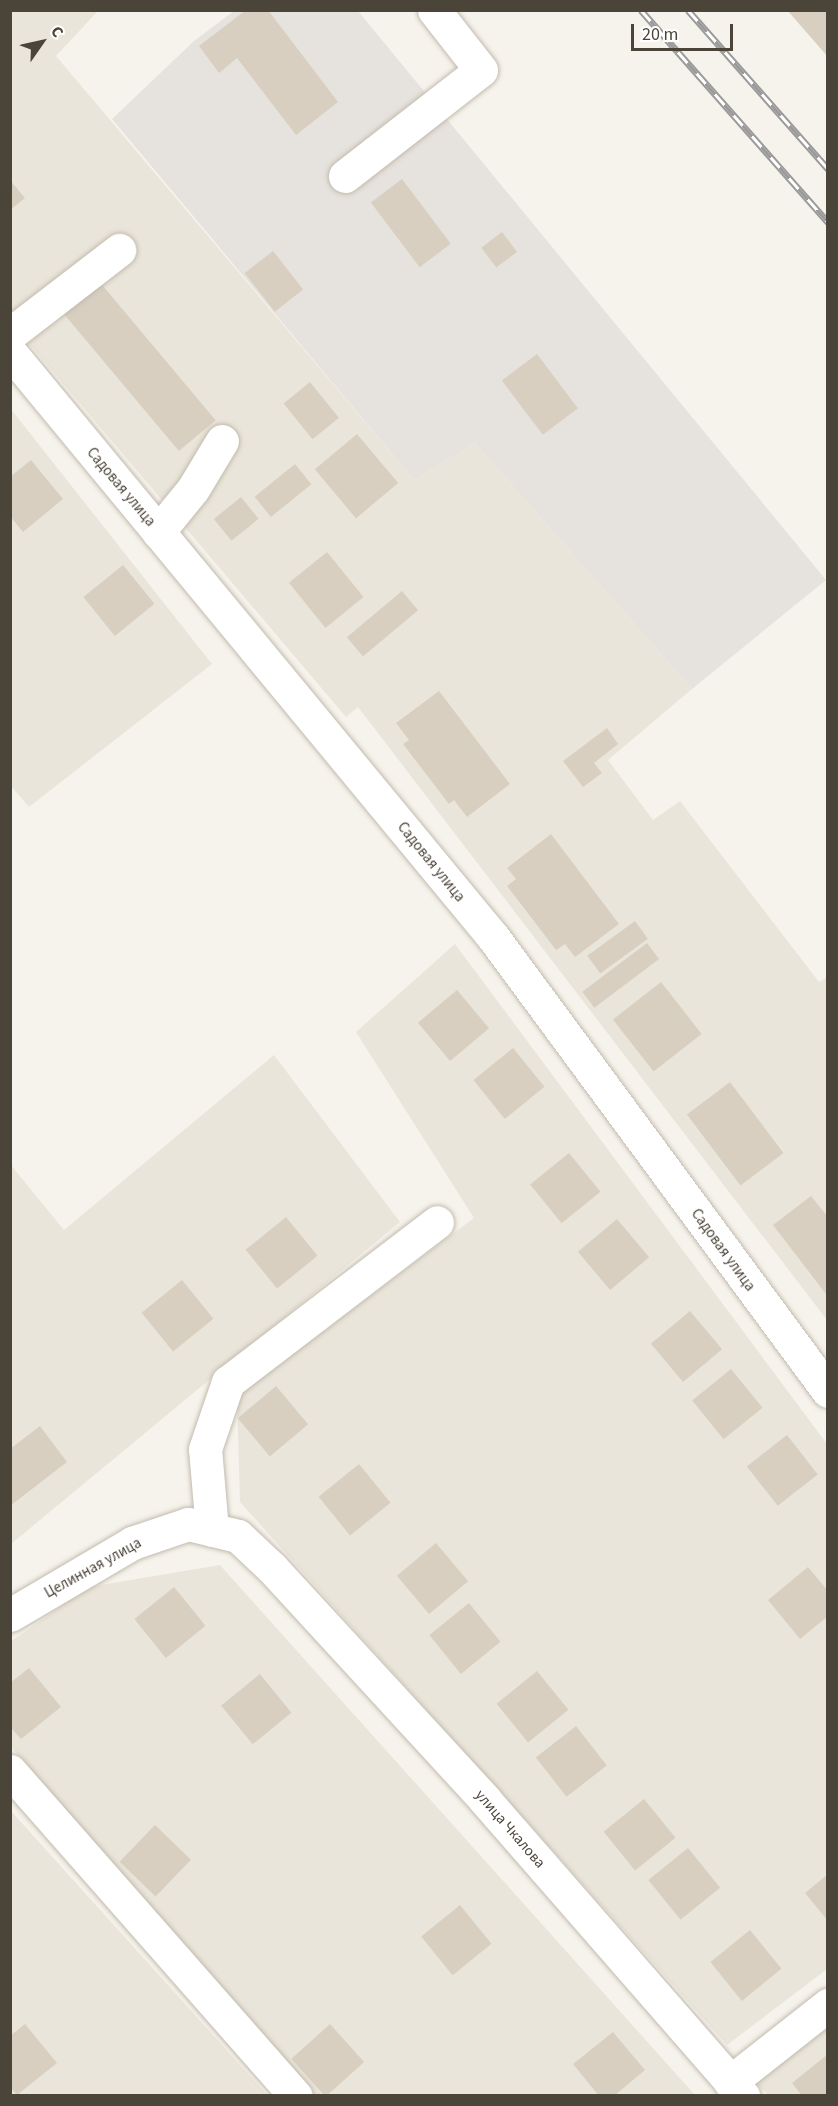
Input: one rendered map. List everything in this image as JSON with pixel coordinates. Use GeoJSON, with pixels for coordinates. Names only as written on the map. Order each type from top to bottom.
{"type":"FeatureCollection","features":[{"type":"Feature","properties":{"kind":"street"},"geometry":{"type":"LineString","coordinates":[[345,176],[481,70],[434,10]]}},
{"type":"Feature","properties":{"kind":"street"},"geometry":{"type":"LineString","coordinates":[[10,334],[119,250]]}},
{"type":"Feature","properties":{"kind":"street","name":"Садовая улица"},"geometry":{"type":"LineString","coordinates":[[10,352],[492,937],[828,1390]]}},
{"type":"Feature","properties":{"kind":"street"},"geometry":{"type":"LineString","coordinates":[[158,532],[193,489],[222,441]]}},
{"type":"Feature","properties":{"kind":"street"},"geometry":{"type":"LineString","coordinates":[[212,1530],[205,1449],[228,1382],[437,1222]]}},
{"type":"Feature","properties":{"kind":"street","name":"Целинная улица"},"geometry":{"type":"LineString","coordinates":[[10,1615],[132,1543],[188,1524],[238,1536],[272,1568]]}},
{"type":"Feature","properties":{"kind":"street","name":"улица Чкалова"},"geometry":{"type":"LineString","coordinates":[[272,1568],[485,1800],[738,2092]]}},
{"type":"Feature","properties":{"kind":"street"},"geometry":{"type":"LineString","coordinates":[[10,1771],[296,2096]]}},
{"type":"Feature","properties":{"kind":"street"},"geometry":{"type":"LineString","coordinates":[[738,2092],[828,2005]]}},
{"type":"Feature","properties":{"kind":"shaded area"},"geometry":{"type":"Polygon","coordinates":[[[10,11],[98,11],[56,56],[414,480],[475,443],[692,689],[608,760],[653,820],[680,801],[819,982],[827,977],[827,1320],[358,707],[346,717],[11,322],[10,11]]]}},
{"type":"Feature","properties":{"kind":"shaded area"},"geometry":{"type":"Polygon","coordinates":[[[234,11],[358,11],[826,580],[692,689],[475,443],[414,480],[112,119],[194,41],[234,11]]]}},
{"type":"Feature","properties":{"kind":"shaded area"},"geometry":{"type":"Polygon","coordinates":[[[10,408],[212,664],[29,807],[10,785],[10,408]]]}},
{"type":"Feature","properties":{"kind":"shaded area"},"geometry":{"type":"Polygon","coordinates":[[[455,944],[827,1444],[827,1969],[727,2045],[240,1502],[237,1396],[474,1218],[356,1032],[455,944]]]}},
{"type":"Feature","properties":{"kind":"shaded area"},"geometry":{"type":"Polygon","coordinates":[[[274,1055],[400,1222],[11,1544],[10,1164],[64,1230],[274,1055]]]}},
{"type":"Feature","properties":{"kind":"shaded area"},"geometry":{"type":"Polygon","coordinates":[[[220,1565],[695,2095],[311,2095],[11,1747],[10,1642],[89,1587],[220,1565]]]}},
{"type":"Feature","properties":{"kind":"shaded area"},"geometry":{"type":"Polygon","coordinates":[[[11,1811],[267,2095],[11,2095],[11,1811]]]}},
{"type":"Feature","properties":{"kind":"shaded area"},"geometry":{"type":"Polygon","coordinates":[[[827,2022],[827,2095],[768,2095],[754,2080],[827,2022]]]}},
{"type":"Feature","properties":{"kind":"building"},"geometry":{"type":"Polygon","coordinates":[[[246,10],[268,10],[338,102],[296,135],[237,58],[219,73],[199,46],[246,10]]]}},
{"type":"Feature","properties":{"kind":"building"},"geometry":{"type":"Polygon","coordinates":[[[787,10],[828,10],[828,57],[787,10]]]}},
{"type":"Feature","properties":{"kind":"building"},"geometry":{"type":"Polygon","coordinates":[[[402,179],[451,244],[420,267],[371,202],[402,179]]]}},
{"type":"Feature","properties":{"kind":"building"},"geometry":{"type":"Polygon","coordinates":[[[10,180],[25,198],[10,210],[10,180]]]}},
{"type":"Feature","properties":{"kind":"building"},"geometry":{"type":"Polygon","coordinates":[[[502,232],[517,252],[496,268],[481,248],[502,232]]]}},
{"type":"Feature","properties":{"kind":"building"},"geometry":{"type":"Polygon","coordinates":[[[273,251],[303,290],[275,312],[245,273],[273,251]]]}},
{"type":"Feature","properties":{"kind":"building"},"geometry":{"type":"Polygon","coordinates":[[[98,280],[216,420],[179,451],[61,311],[98,280]]]}},
{"type":"Feature","properties":{"kind":"building"},"geometry":{"type":"Polygon","coordinates":[[[537,354],[578,408],[543,435],[502,380],[537,354]]]}},
{"type":"Feature","properties":{"kind":"building"},"geometry":{"type":"Polygon","coordinates":[[[310,382],[339,418],[313,439],[284,403],[310,382]]]}},
{"type":"Feature","properties":{"kind":"building"},"geometry":{"type":"Polygon","coordinates":[[[357,434],[398,483],[356,518],[315,469],[357,434]]]}},
{"type":"Feature","properties":{"kind":"building"},"geometry":{"type":"Polygon","coordinates":[[[31,460],[63,499],[23,532],[10,516],[10,477],[31,460]]]}},
{"type":"Feature","properties":{"kind":"building"},"geometry":{"type":"Polygon","coordinates":[[[295,464],[311,484],[271,517],[255,497],[295,464]]]}},
{"type":"Feature","properties":{"kind":"building"},"geometry":{"type":"Polygon","coordinates":[[[241,497],[259,519],[231,541],[214,519],[241,497]]]}},
{"type":"Feature","properties":{"kind":"building"},"geometry":{"type":"Polygon","coordinates":[[[327,552],[364,597],[325,628],[289,583],[327,552]]]}},
{"type":"Feature","properties":{"kind":"building"},"geometry":{"type":"Polygon","coordinates":[[[123,565],[154,604],[115,636],[83,597],[123,565]]]}},
{"type":"Feature","properties":{"kind":"building"},"geometry":{"type":"Polygon","coordinates":[[[402,591],[418,610],[363,656],[347,637],[402,591]]]}},
{"type":"Feature","properties":{"kind":"building"},"geometry":{"type":"Polygon","coordinates":[[[439,691],[510,784],[467,817],[454,800],[449,804],[403,744],[409,740],[396,723],[439,691]]]}},
{"type":"Feature","properties":{"kind":"building"},"geometry":{"type":"Polygon","coordinates":[[[607,728],[618,744],[594,763],[602,773],[583,787],[563,761],[607,728]]]}},
{"type":"Feature","properties":{"kind":"building"},"geometry":{"type":"Polygon","coordinates":[[[551,834],[619,924],[575,957],[565,944],[556,950],[507,886],[516,879],[507,868],[551,834]]]}},
{"type":"Feature","properties":{"kind":"building"},"geometry":{"type":"Polygon","coordinates":[[[635,921],[648,939],[600,973],[587,956],[635,921]]]}},
{"type":"Feature","properties":{"kind":"building"},"geometry":{"type":"Polygon","coordinates":[[[647,943],[659,959],[594,1008],[582,992],[647,943]]]}},
{"type":"Feature","properties":{"kind":"building"},"geometry":{"type":"Polygon","coordinates":[[[661,982],[702,1034],[654,1072],[613,1020],[661,982]]]}},
{"type":"Feature","properties":{"kind":"building"},"geometry":{"type":"Polygon","coordinates":[[[457,990],[489,1028],[450,1061],[418,1023],[457,990]]]}},
{"type":"Feature","properties":{"kind":"building"},"geometry":{"type":"Polygon","coordinates":[[[513,1048],[544,1087],[505,1119],[473,1080],[513,1048]]]}},
{"type":"Feature","properties":{"kind":"building"},"geometry":{"type":"Polygon","coordinates":[[[730,1082],[784,1153],[740,1186],[687,1114],[730,1082]]]}},
{"type":"Feature","properties":{"kind":"building"},"geometry":{"type":"Polygon","coordinates":[[[569,1153],[600,1192],[562,1223],[530,1184],[569,1153]]]}},
{"type":"Feature","properties":{"kind":"building"},"geometry":{"type":"Polygon","coordinates":[[[811,1196],[828,1217],[826,1294],[773,1225],[811,1196]]]}},
{"type":"Feature","properties":{"kind":"building"},"geometry":{"type":"Polygon","coordinates":[[[286,1217],[317,1256],[277,1289],[246,1250],[286,1217]]]}},
{"type":"Feature","properties":{"kind":"building"},"geometry":{"type":"Polygon","coordinates":[[[617,1219],[649,1257],[610,1290],[578,1252],[617,1219]]]}},
{"type":"Feature","properties":{"kind":"building"},"geometry":{"type":"Polygon","coordinates":[[[182,1280],[213,1319],[173,1352],[142,1313],[182,1280]]]}},
{"type":"Feature","properties":{"kind":"building"},"geometry":{"type":"Polygon","coordinates":[[[690,1311],[722,1349],[683,1382],[651,1344],[690,1311]]]}},
{"type":"Feature","properties":{"kind":"building"},"geometry":{"type":"Polygon","coordinates":[[[731,1369],[762,1408],[724,1439],[692,1400],[731,1369]]]}},
{"type":"Feature","properties":{"kind":"building"},"geometry":{"type":"Polygon","coordinates":[[[276,1386],[308,1424],[270,1456],[238,1418],[276,1386]]]}},
{"type":"Feature","properties":{"kind":"building"},"geometry":{"type":"Polygon","coordinates":[[[40,1426],[67,1462],[10,1506],[10,1449],[40,1426]]]}},
{"type":"Feature","properties":{"kind":"building"},"geometry":{"type":"Polygon","coordinates":[[[787,1435],[818,1474],[778,1506],[747,1466],[787,1435]]]}},
{"type":"Feature","properties":{"kind":"building"},"geometry":{"type":"Polygon","coordinates":[[[359,1464],[390,1503],[350,1536],[319,1497],[359,1464]]]}},
{"type":"Feature","properties":{"kind":"building"},"geometry":{"type":"Polygon","coordinates":[[[436,1543],[468,1581],[429,1614],[397,1576],[436,1543]]]}},
{"type":"Feature","properties":{"kind":"building"},"geometry":{"type":"Polygon","coordinates":[[[808,1567],[828,1591],[828,1616],[800,1639],[768,1600],[808,1567]]]}},
{"type":"Feature","properties":{"kind":"building"},"geometry":{"type":"Polygon","coordinates":[[[174,1587],[205,1626],[166,1658],[134,1619],[174,1587]]]}},
{"type":"Feature","properties":{"kind":"building"},"geometry":{"type":"Polygon","coordinates":[[[469,1603],[500,1642],[461,1674],[429,1635],[469,1603]]]}},
{"type":"Feature","properties":{"kind":"building"},"geometry":{"type":"Polygon","coordinates":[[[29,1668],[61,1707],[21,1739],[10,1727],[10,1683],[29,1668]]]}},
{"type":"Feature","properties":{"kind":"building"},"geometry":{"type":"Polygon","coordinates":[[[537,1671],[568,1710],[528,1743],[497,1704],[537,1671]]]}},
{"type":"Feature","properties":{"kind":"building"},"geometry":{"type":"Polygon","coordinates":[[[260,1674],[291,1713],[253,1744],[221,1705],[260,1674]]]}},
{"type":"Feature","properties":{"kind":"building"},"geometry":{"type":"Polygon","coordinates":[[[576,1726],[607,1765],[567,1797],[536,1757],[576,1726]]]}},
{"type":"Feature","properties":{"kind":"building"},"geometry":{"type":"Polygon","coordinates":[[[644,1799],[675,1838],[635,1871],[604,1832],[644,1799]]]}},
{"type":"Feature","properties":{"kind":"building"},"geometry":{"type":"Polygon","coordinates":[[[155,1825],[191,1860],[156,1896],[120,1862],[155,1825]]]}},
{"type":"Feature","properties":{"kind":"building"},"geometry":{"type":"Polygon","coordinates":[[[688,1848],[720,1888],[680,1920],[648,1880],[688,1848]]]}},
{"type":"Feature","properties":{"kind":"building"},"geometry":{"type":"Polygon","coordinates":[[[828,1874],[828,1921],[805,1893],[828,1874]]]}},
{"type":"Feature","properties":{"kind":"building"},"geometry":{"type":"Polygon","coordinates":[[[460,1905],[491,1944],[453,1975],[421,1936],[460,1905]]]}},
{"type":"Feature","properties":{"kind":"building"},"geometry":{"type":"Polygon","coordinates":[[[750,1930],[781,1969],[742,2001],[710,1962],[750,1930]]]}},
{"type":"Feature","properties":{"kind":"building"},"geometry":{"type":"Polygon","coordinates":[[[25,2024],[57,2063],[17,2095],[10,2087],[10,2036],[25,2024]]]}},
{"type":"Feature","properties":{"kind":"building"},"geometry":{"type":"Polygon","coordinates":[[[330,2024],[364,2062],[325,2096],[291,2059],[330,2024]]]}},
{"type":"Feature","properties":{"kind":"building"},"geometry":{"type":"Polygon","coordinates":[[[613,2032],[645,2070],[614,2096],[599,2096],[573,2064],[613,2032]]]}},
{"type":"Feature","properties":{"kind":"building"},"geometry":{"type":"Polygon","coordinates":[[[828,2054],[828,2096],[802,2096],[792,2083],[828,2054]]]}},
{"type":"Feature","properties":{"kind":"railway"},"geometry":{"type":"LineString","coordinates":[[641,10],[828,222]]}},
{"type":"Feature","properties":{"kind":"railway"},"geometry":{"type":"LineString","coordinates":[[688,10],[828,169]]}}]}
